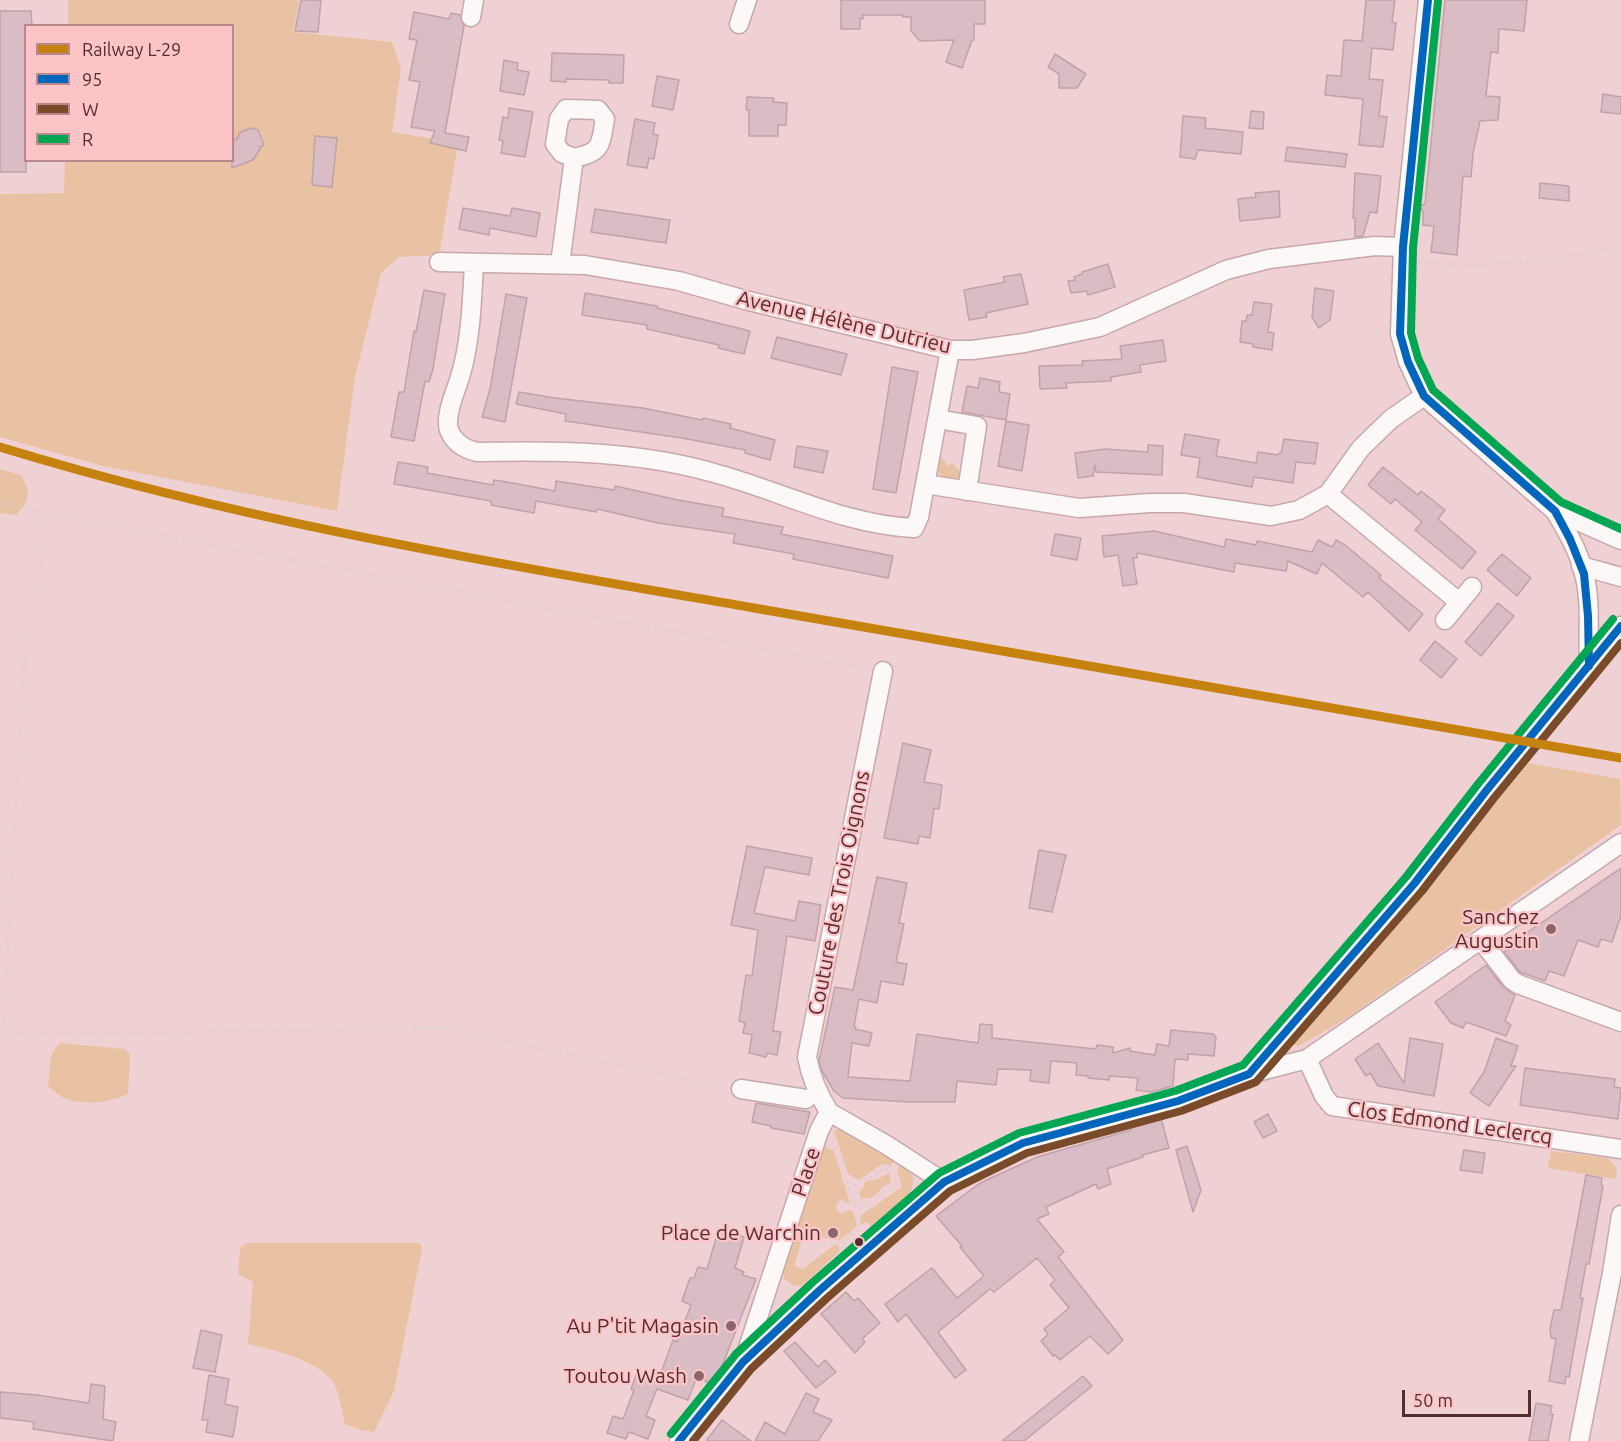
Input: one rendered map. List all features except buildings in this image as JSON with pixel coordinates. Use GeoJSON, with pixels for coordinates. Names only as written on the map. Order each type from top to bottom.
{"type":"FeatureCollection","features":[{"type":"Feature","properties":{"kind":"street"},"geometry":{"type":"LineString","coordinates":[[739,24],[747,0]]}},
{"type":"Feature","properties":{"kind":"street"},"geometry":{"type":"LineString","coordinates":[[1428,0],[1403,254],[1400,334],[1408,362],[1424,396],[1555,510],[1621,540]]}},
{"type":"Feature","properties":{"kind":"street"},"geometry":{"type":"LineString","coordinates":[[560,264],[574,158]]}},
{"type":"Feature","properties":{"kind":"street","name":"Avenue Hélène Dutrieu"},"geometry":{"type":"LineString","coordinates":[[440,262],[585,265],[679,281],[745,300],[950,350],[972,350],[1024,343],[1100,327],[1226,270],[1269,259],[1375,246],[1403,254]]}},
{"type":"Feature","properties":{"kind":"street"},"geometry":{"type":"LineString","coordinates":[[474,263],[466,354],[450,409],[448,429],[464,449],[477,452],[582,452],[652,460],[719,474],[839,515],[901,528],[914,528],[919,517],[950,350]]}},
{"type":"Feature","properties":{"kind":"street"},"geometry":{"type":"LineString","coordinates":[[925,484],[1078,508],[1184,503],[1271,516],[1299,510],[1328,494],[1361,448],[1390,419],[1424,396]]}},
{"type":"Feature","properties":{"kind":"street"},"geometry":{"type":"LineString","coordinates":[[938,418],[977,426],[967,491]]}},
{"type":"Feature","properties":{"kind":"street"},"geometry":{"type":"LineString","coordinates":[[1328,494],[1459,602]]}},
{"type":"Feature","properties":{"kind":"street"},"geometry":{"type":"LineString","coordinates":[[1555,510],[1584,574],[1589,666]]}},
{"type":"Feature","properties":{"kind":"street"},"geometry":{"type":"LineString","coordinates":[[1581,566],[1621,577]]}},
{"type":"Feature","properties":{"kind":"street"},"geometry":{"type":"LineString","coordinates":[[1444,621],[1472,588]]}},
{"type":"Feature","properties":{"kind":"street"},"geometry":{"type":"LineString","coordinates":[[1249,1074],[1414,884],[1486,791],[1621,626]]}},
{"type":"Feature","properties":{"kind":"street","name":"Couture des Trois Oignons"},"geometry":{"type":"LineString","coordinates":[[829,1112],[811,1077],[807,1057],[883,671]]}},
{"type":"Feature","properties":{"kind":"street"},"geometry":{"type":"LineString","coordinates":[[679,1441],[743,1362],[820,1290],[944,1182],[1023,1143],[1178,1101],[1249,1074],[1307,1059],[1621,843]]}},
{"type":"Feature","properties":{"kind":"street"},"geometry":{"type":"LineString","coordinates":[[1481,940],[1512,980],[1518,984],[1621,1022]]}},
{"type":"Feature","properties":{"kind":"street","name":"Clos Edmond Leclercq"},"geometry":{"type":"LineString","coordinates":[[1307,1059],[1324,1096],[1332,1106],[1621,1149]]}},
{"type":"Feature","properties":{"kind":"street"},"geometry":{"type":"LineString","coordinates":[[741,1089],[806,1099]]}},
{"type":"Feature","properties":{"kind":"street"},"geometry":{"type":"LineString","coordinates":[[829,1112],[944,1182]]}},
{"type":"Feature","properties":{"kind":"street","name":"Place"},"geometry":{"type":"LineString","coordinates":[[743,1362],[819,1131],[829,1112]]}},
{"type":"Feature","properties":{"kind":"street"},"geometry":{"type":"LineString","coordinates":[[1579,1441],[1616,1275],[1621,1215]]}},
{"type":"Feature","properties":{"kind":"path"},"geometry":{"type":"LineString","coordinates":[[1403,254],[1468,265],[1532,262],[1571,257],[1621,244]]}},
{"type":"Feature","properties":{"kind":"path"},"geometry":{"type":"LineString","coordinates":[[0,503],[46,514],[883,671]]}},
{"type":"Feature","properties":{"kind":"path"},"geometry":{"type":"LineString","coordinates":[[0,1040],[23,676],[46,514]]}},
{"type":"Feature","properties":{"kind":"path"},"geometry":{"type":"LineString","coordinates":[[1,1032],[135,1034],[442,1028],[741,1089]]}},
{"type":"Feature","properties":{"kind":"path"},"geometry":{"type":"LineString","coordinates":[[803,1261],[813,1246],[844,1242],[859,1229],[856,1209],[837,1151],[830,1140],[819,1131]]}},
{"type":"Feature","properties":{"kind":"path"},"geometry":{"type":"LineString","coordinates":[[849,1188],[883,1169],[893,1169],[898,1185],[872,1202],[856,1209]]}},
{"type":"Feature","properties":{"kind":"shaded area"},"geometry":{"type":"Polygon","coordinates":[[[68,0],[299,0],[293,32],[392,42],[401,68],[392,132],[458,143],[439,255],[399,257],[381,273],[355,377],[337,511],[103,466],[0,437],[0,194],[64,193],[65,162],[234,162],[234,24],[68,24],[68,0]]]}},
{"type":"Feature","properties":{"kind":"shaded area"},"geometry":{"type":"Polygon","coordinates":[[[940,455],[948,466],[953,463],[962,476],[951,479],[940,475],[937,467],[940,455]]]}},
{"type":"Feature","properties":{"kind":"shaded area"},"geometry":{"type":"Polygon","coordinates":[[[0,469],[21,475],[28,492],[24,505],[16,515],[0,513],[0,469]]]}},
{"type":"Feature","properties":{"kind":"shaded area"},"geometry":{"type":"Polygon","coordinates":[[[1528,763],[1620,779],[1621,825],[1350,1016],[1299,1046],[1291,1045],[1528,763]]]}},
{"type":"Feature","properties":{"kind":"shaded area"},"geometry":{"type":"Polygon","coordinates":[[[60,1043],[125,1049],[130,1055],[128,1094],[113,1100],[88,1103],[64,1098],[58,1094],[48,1086],[51,1057],[60,1043]]]}},
{"type":"Feature","properties":{"kind":"shaded area"},"geometry":{"type":"Polygon","coordinates":[[[841,1129],[896,1159],[890,1166],[882,1164],[859,1180],[848,1174],[834,1131],[841,1129]]]}},
{"type":"Feature","properties":{"kind":"shaded area"},"geometry":{"type":"Polygon","coordinates":[[[823,1146],[834,1151],[850,1204],[840,1200],[836,1209],[842,1214],[849,1210],[853,1211],[857,1226],[840,1240],[810,1236],[802,1240],[794,1266],[803,1269],[834,1245],[838,1245],[840,1251],[803,1285],[794,1286],[784,1279],[783,1270],[823,1146]]]}},
{"type":"Feature","properties":{"kind":"shaded area"},"geometry":{"type":"Polygon","coordinates":[[[1551,1151],[1608,1158],[1617,1169],[1615,1179],[1548,1168],[1551,1151]]]}},
{"type":"Feature","properties":{"kind":"shaded area"},"geometry":{"type":"Polygon","coordinates":[[[902,1164],[911,1173],[913,1181],[911,1190],[897,1206],[871,1226],[867,1222],[861,1225],[860,1216],[902,1187],[897,1169],[902,1164]]]}},
{"type":"Feature","properties":{"kind":"shaded area"},"geometry":{"type":"Polygon","coordinates":[[[889,1173],[891,1183],[881,1188],[873,1196],[861,1199],[859,1192],[864,1187],[864,1183],[889,1173]]]}},
{"type":"Feature","properties":{"kind":"shaded area"},"geometry":{"type":"Polygon","coordinates":[[[246,1243],[420,1243],[422,1248],[394,1391],[374,1432],[345,1424],[339,1396],[333,1382],[326,1374],[294,1357],[248,1344],[253,1282],[238,1274],[240,1248],[246,1243]]]}},
{"type":"Feature","properties":{"kind":"rail line","name":"L-29"},"geometry":{"type":"LineString","coordinates":[[0,447],[186,498],[374,540],[659,592],[1621,758]]}},
{"type":"Feature","properties":{"kind":"transit line","name":"95"},"geometry":{"type":"LineString","coordinates":[[1428,0],[1403,247],[1400,334],[1408,362],[1424,396],[1555,511],[1570,539],[1584,574],[1589,666]]}},
{"type":"Feature","properties":{"kind":"transit line","name":"R"},"geometry":{"type":"LineString","coordinates":[[1438,1],[1413,248],[1411,333],[1418,358],[1433,390],[1561,502],[1621,529]]}},
{"type":"Feature","properties":{"kind":"transit line","name":"R"},"geometry":{"type":"LineString","coordinates":[[671,1434],[736,1354],[813,1282],[939,1173],[1019,1133],[1175,1091],[1243,1065],[1406,877],[1478,784],[1613,619]]}},
{"type":"Feature","properties":{"kind":"transit line","name":"95"},"geometry":{"type":"LineString","coordinates":[[679,1441],[743,1362],[820,1290],[944,1182],[1023,1143],[1178,1101],[1249,1074],[1414,884],[1486,791],[1621,626]]}},
{"type":"Feature","properties":{"kind":"transit line","name":"W"},"geometry":{"type":"LineString","coordinates":[[693,1441],[751,1369],[827,1298],[950,1191],[1027,1153],[1181,1111],[1256,1082],[1422,891],[1494,798],[1621,643]]}},
{"type":"Feature","properties":{"kind":"place","name":"Sanchez Augustin"},"geometry":{"type":"Point","coordinates":[1551,929]}},
{"type":"Feature","properties":{"kind":"place","name":"Place de Warchin"},"geometry":{"type":"Point","coordinates":[833,1233]}},
{"type":"Feature","properties":{"kind":"place","name":"Au P'tit Magasin"},"geometry":{"type":"Point","coordinates":[731,1326]}},
{"type":"Feature","properties":{"kind":"place","name":"Toutou Wash"},"geometry":{"type":"Point","coordinates":[699,1376]}}]}
